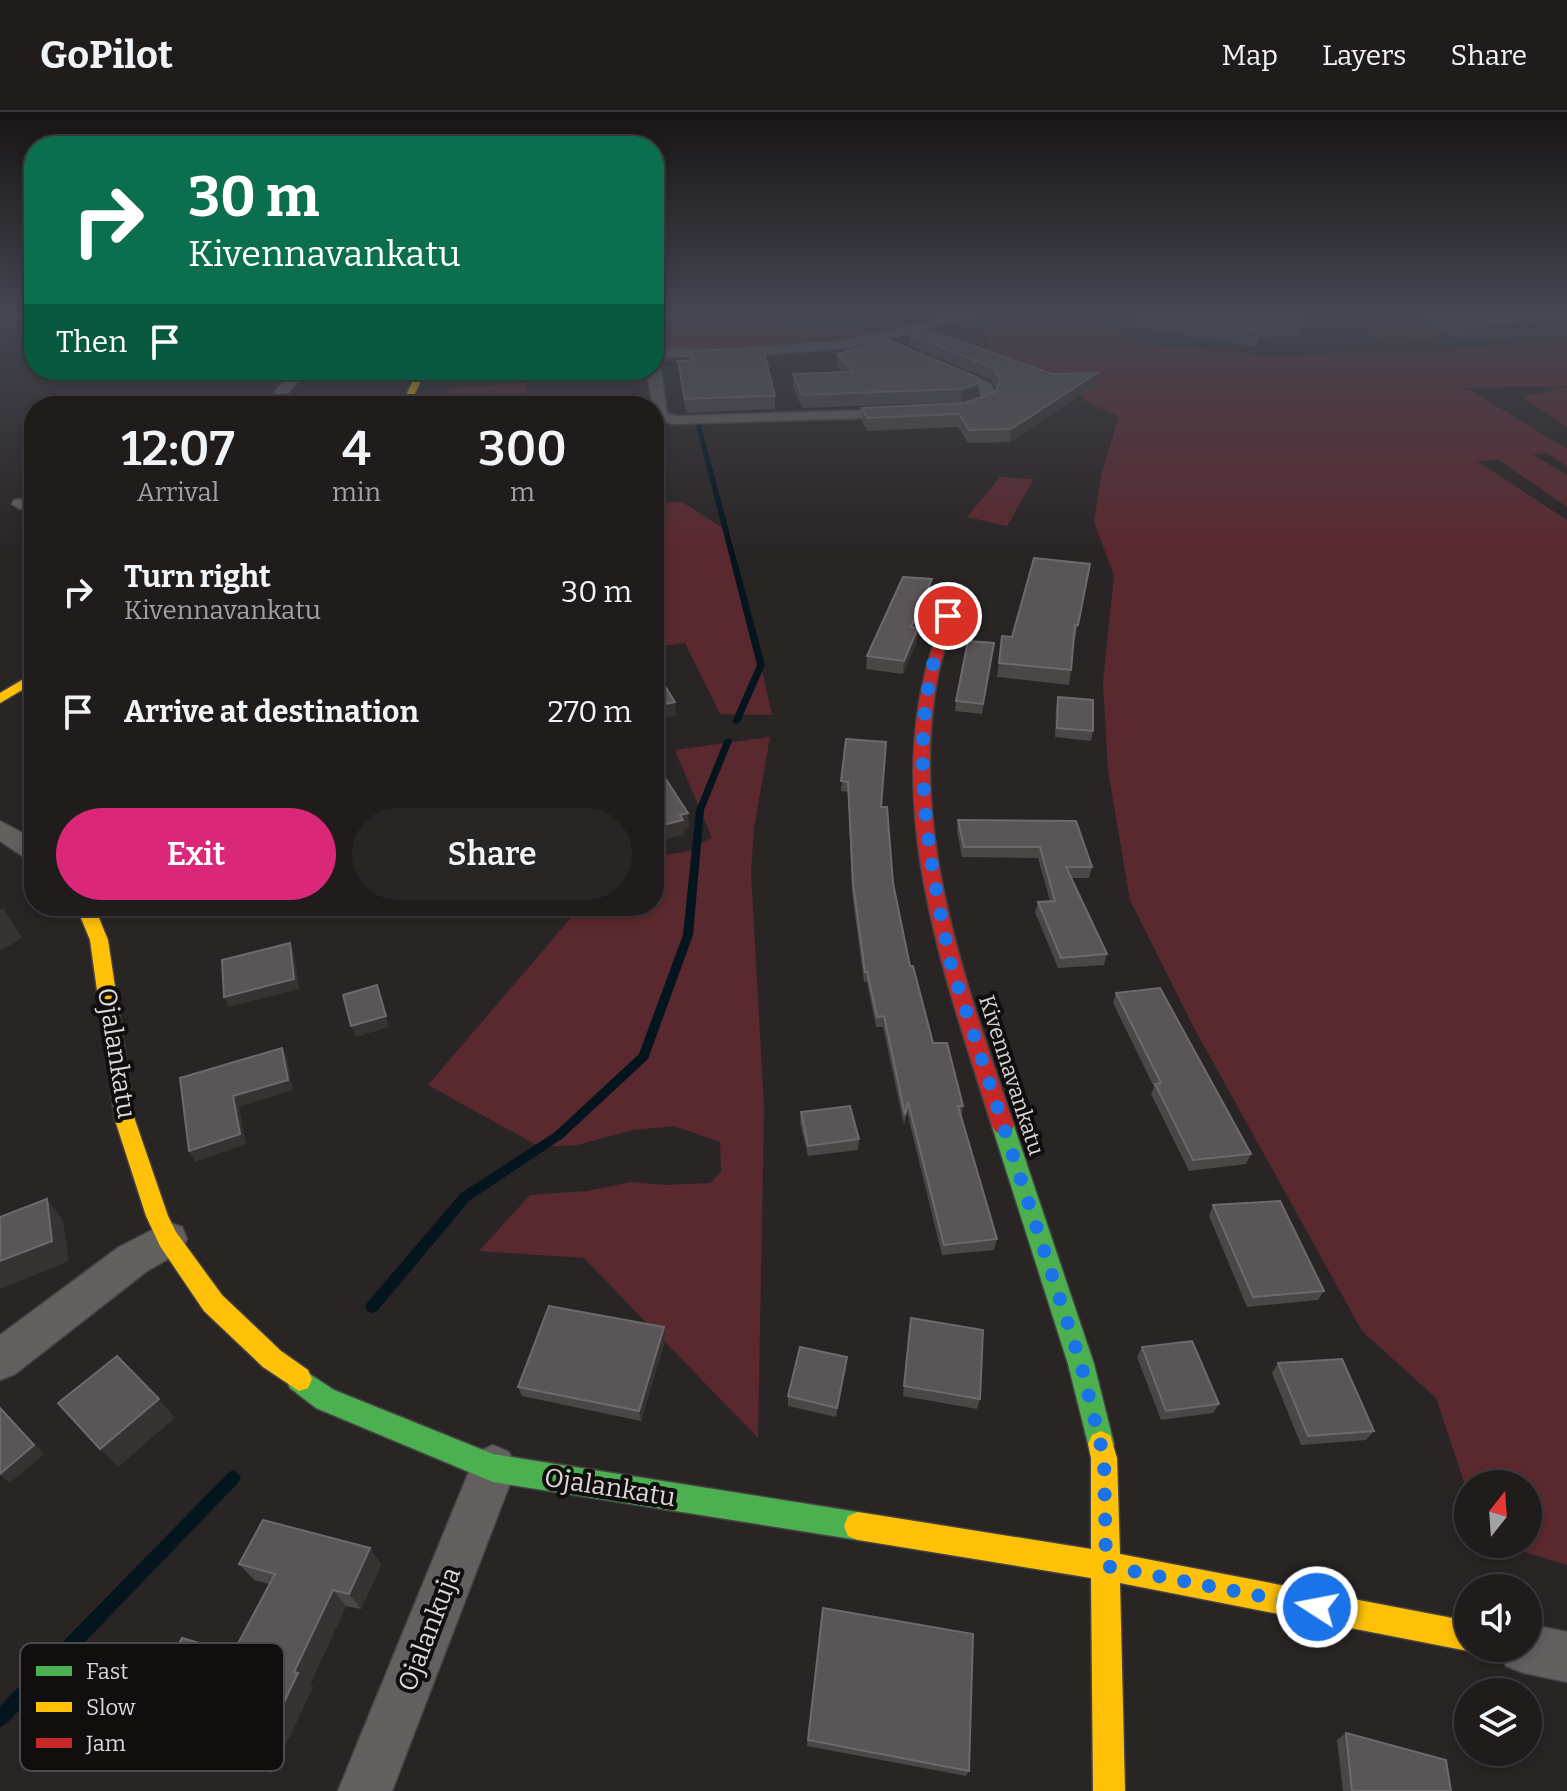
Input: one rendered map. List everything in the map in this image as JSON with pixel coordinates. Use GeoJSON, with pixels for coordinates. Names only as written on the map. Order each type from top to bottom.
{"type":"FeatureCollection","features":[{"type":"Feature","properties":{"kind":"street"},"geometry":{"type":"LineString","coordinates":[[934,412],[978,405],[987,400],[988,391]]}},
{"type":"Feature","properties":{"kind":"street"},"geometry":{"type":"LineString","coordinates":[[664,417],[673,420],[919,413]]}},
{"type":"Feature","properties":{"kind":"street","name":"Kivennavankatu"},"geometry":{"type":"LineString","coordinates":[[960,594],[948,616],[931,671],[924,739],[924,794],[941,918],[951,965],[1081,1364],[1104,1458],[1109,1791]]}},
{"type":"Feature","properties":{"kind":"street"},"geometry":{"type":"LineString","coordinates":[[0,699],[24,683]]}},
{"type":"Feature","properties":{"kind":"street"},"geometry":{"type":"LineString","coordinates":[[0,829],[24,845]]}},
{"type":"Feature","properties":{"kind":"street","name":"Ojalankatu"},"geometry":{"type":"LineString","coordinates":[[89,916],[99,940],[112,1013],[125,1120],[157,1216],[168,1239],[213,1303],[272,1359],[325,1399],[493,1468],[1106,1566],[1454,1633]]}},
{"type":"Feature","properties":{"kind":"street"},"geometry":{"type":"LineString","coordinates":[[0,1360],[133,1259],[168,1239]]}},
{"type":"Feature","properties":{"kind":"street","name":"Ojalankuja"},"geometry":{"type":"LineString","coordinates":[[365,1791],[493,1468]]}},
{"type":"Feature","properties":{"kind":"street"},"geometry":{"type":"LineString","coordinates":[[1542,1652],[1567,1657]]}},
{"type":"Feature","properties":{"kind":"shaded area"},"geometry":{"type":"Polygon","coordinates":[[[448,391],[526,391],[526,396],[445,396],[448,391]]]}},
{"type":"Feature","properties":{"kind":"shaded area"},"geometry":{"type":"Polygon","coordinates":[[[1078,391],[1472,391],[1567,449],[1567,466],[1546,453],[1533,455],[1567,475],[1567,507],[1499,460],[1477,461],[1567,520],[1567,1565],[1542,1557],[1542,1470],[1460,1470],[1436,1398],[1362,1331],[1194,1028],[1130,900],[1108,771],[1103,682],[1114,576],[1094,522],[1101,476],[1119,416],[1088,403],[1078,391]]]}},
{"type":"Feature","properties":{"kind":"shaded area"},"geometry":{"type":"Polygon","coordinates":[[[1548,391],[1567,391],[1567,427],[1523,397],[1548,391]]]}},
{"type":"Feature","properties":{"kind":"shaded area"},"geometry":{"type":"Polygon","coordinates":[[[1000,477],[1034,479],[1007,526],[967,517],[1000,477]]]}},
{"type":"Feature","properties":{"kind":"shaded area"},"geometry":{"type":"Polygon","coordinates":[[[682,502],[731,533],[772,715],[720,714],[685,643],[664,646],[664,503],[682,502]]]}},
{"type":"Feature","properties":{"kind":"shaded area"},"geometry":{"type":"Polygon","coordinates":[[[770,737],[754,828],[751,872],[764,1108],[758,1438],[584,1258],[479,1251],[530,1195],[587,1191],[631,1182],[665,1185],[710,1183],[721,1172],[720,1142],[674,1126],[633,1130],[577,1145],[540,1147],[428,1085],[572,916],[664,916],[664,855],[694,850],[695,846],[712,838],[675,750],[770,737]]]}},
{"type":"Feature","properties":{"kind":"building"},"geometry":{"type":"Polygon","coordinates":[[[684,391],[774,391],[775,396],[685,399],[684,391]]]}},
{"type":"Feature","properties":{"kind":"building"},"geometry":{"type":"Polygon","coordinates":[[[800,391],[900,391],[802,395],[800,391]]]}},
{"type":"Feature","properties":{"kind":"building"},"geometry":{"type":"Polygon","coordinates":[[[1069,391],[1011,429],[969,430],[959,414],[867,418],[862,408],[966,403],[996,392],[1069,391]]]}},
{"type":"Feature","properties":{"kind":"building"},"geometry":{"type":"Polygon","coordinates":[[[1034,558],[1090,564],[1078,625],[1075,625],[1071,670],[999,663],[1002,636],[1012,637],[1034,558]]]}},
{"type":"Feature","properties":{"kind":"building"},"geometry":{"type":"Polygon","coordinates":[[[903,577],[932,579],[911,627],[918,628],[904,661],[867,656],[903,577]]]}},
{"type":"Feature","properties":{"kind":"building"},"geometry":{"type":"Polygon","coordinates":[[[968,641],[994,643],[983,704],[956,701],[968,641]]]}},
{"type":"Feature","properties":{"kind":"building"},"geometry":{"type":"Polygon","coordinates":[[[664,685],[675,702],[664,704],[664,685]]]}},
{"type":"Feature","properties":{"kind":"building"},"geometry":{"type":"Polygon","coordinates":[[[1058,697],[1093,700],[1093,731],[1057,728],[1058,697]]]}},
{"type":"Feature","properties":{"kind":"building"},"geometry":{"type":"Polygon","coordinates":[[[846,739],[886,742],[881,807],[887,807],[893,883],[910,966],[913,966],[933,1043],[947,1043],[963,1106],[958,1106],[997,1239],[944,1245],[908,1102],[905,1115],[884,1016],[877,1017],[865,972],[853,883],[848,782],[841,781],[846,739]]]}},
{"type":"Feature","properties":{"kind":"building"},"geometry":{"type":"Polygon","coordinates":[[[664,776],[688,813],[680,815],[683,820],[664,825],[664,776]]]}},
{"type":"Feature","properties":{"kind":"building"},"geometry":{"type":"Polygon","coordinates":[[[958,820],[1076,821],[1092,867],[1066,867],[1107,954],[1061,958],[1038,902],[1055,901],[1040,847],[964,847],[958,820]]]}},
{"type":"Feature","properties":{"kind":"building"},"geometry":{"type":"Polygon","coordinates":[[[290,943],[294,979],[224,997],[222,960],[290,943]]]}},
{"type":"Feature","properties":{"kind":"building"},"geometry":{"type":"Polygon","coordinates":[[[377,985],[386,1016],[351,1026],[343,995],[377,985]]]}},
{"type":"Feature","properties":{"kind":"building"},"geometry":{"type":"Polygon","coordinates":[[[1160,988],[1251,1154],[1193,1160],[1155,1084],[1161,1083],[1116,993],[1160,988]]]}},
{"type":"Feature","properties":{"kind":"building"},"geometry":{"type":"Polygon","coordinates":[[[282,1048],[288,1080],[233,1096],[240,1134],[189,1151],[180,1078],[282,1048]]]}},
{"type":"Feature","properties":{"kind":"building"},"geometry":{"type":"Polygon","coordinates":[[[850,1106],[859,1139],[808,1146],[801,1112],[850,1106]]]}},
{"type":"Feature","properties":{"kind":"building"},"geometry":{"type":"Polygon","coordinates":[[[47,1199],[52,1241],[0,1261],[0,1217],[47,1199]]]}},
{"type":"Feature","properties":{"kind":"building"},"geometry":{"type":"Polygon","coordinates":[[[1280,1201],[1324,1291],[1253,1297],[1213,1205],[1280,1201]]]}},
{"type":"Feature","properties":{"kind":"building"},"geometry":{"type":"Polygon","coordinates":[[[549,1306],[664,1327],[639,1411],[518,1387],[549,1306]]]}},
{"type":"Feature","properties":{"kind":"building"},"geometry":{"type":"Polygon","coordinates":[[[911,1318],[983,1330],[980,1399],[904,1386],[911,1318]]]}},
{"type":"Feature","properties":{"kind":"building"},"geometry":{"type":"Polygon","coordinates":[[[1192,1341],[1219,1404],[1166,1411],[1142,1347],[1192,1341]]]}},
{"type":"Feature","properties":{"kind":"building"},"geometry":{"type":"Polygon","coordinates":[[[800,1347],[847,1357],[837,1408],[788,1396],[800,1347]]]}},
{"type":"Feature","properties":{"kind":"building"},"geometry":{"type":"Polygon","coordinates":[[[117,1356],[159,1399],[100,1449],[58,1403],[117,1356]]]}},
{"type":"Feature","properties":{"kind":"building"},"geometry":{"type":"Polygon","coordinates":[[[1342,1359],[1374,1431],[1308,1436],[1278,1363],[1342,1359]]]}},
{"type":"Feature","properties":{"kind":"building"},"geometry":{"type":"Polygon","coordinates":[[[0,1408],[34,1445],[0,1474],[0,1408]]]}},
{"type":"Feature","properties":{"kind":"building"},"geometry":{"type":"Polygon","coordinates":[[[263,1520],[370,1548],[349,1594],[333,1590],[294,1672],[298,1673],[284,1702],[284,1643],[238,1643],[275,1574],[239,1564],[263,1520]]]}},
{"type":"Feature","properties":{"kind":"building"},"geometry":{"type":"Polygon","coordinates":[[[823,1608],[973,1634],[969,1771],[808,1740],[823,1608]]]}},
{"type":"Feature","properties":{"kind":"building"},"geometry":{"type":"Polygon","coordinates":[[[182,1638],[199,1643],[179,1643],[182,1638]]]}},
{"type":"Feature","properties":{"kind":"building"},"geometry":{"type":"Polygon","coordinates":[[[1346,1733],[1446,1760],[1451,1791],[1352,1791],[1346,1733]]]}},
{"type":"Feature","properties":{"kind":"waterway"},"geometry":{"type":"LineString","coordinates":[[701,424],[698,425],[761,665],[736,722]]}},
{"type":"Feature","properties":{"kind":"waterway"},"geometry":{"type":"LineString","coordinates":[[372,1307],[465,1197],[559,1135],[644,1056],[688,935],[700,810],[728,741]]}},
{"type":"Feature","properties":{"kind":"waterway"},"geometry":{"type":"LineString","coordinates":[[73,1643],[233,1478]]}},
{"type":"Feature","properties":{"kind":"waterway"},"geometry":{"type":"LineString","coordinates":[[0,1718],[20,1697]]}},
{"type":"Feature","properties":{"kind":"traffic: fast"},"geometry":{"type":"LineString","coordinates":[[1003,1126],[1081,1364],[1101,1444]]}},
{"type":"Feature","properties":{"kind":"traffic: fast"},"geometry":{"type":"LineString","coordinates":[[299,1379],[325,1399],[493,1468],[858,1526]]}},
{"type":"Feature","properties":{"kind":"traffic: slow"},"geometry":{"type":"LineString","coordinates":[[410,396],[412,391]]}},
{"type":"Feature","properties":{"kind":"traffic: slow"},"geometry":{"type":"LineString","coordinates":[[0,699],[24,683]]}},
{"type":"Feature","properties":{"kind":"traffic: slow"},"geometry":{"type":"LineString","coordinates":[[89,916],[99,940],[125,1120],[157,1216],[168,1239],[213,1303],[272,1359],[299,1379]]}},
{"type":"Feature","properties":{"kind":"traffic: slow"},"geometry":{"type":"LineString","coordinates":[[1101,1444],[1104,1458],[1109,1791]]}},
{"type":"Feature","properties":{"kind":"traffic: slow"},"geometry":{"type":"LineString","coordinates":[[858,1526],[1106,1566],[1454,1633]]}},
{"type":"Feature","properties":{"kind":"traffic: jam"},"geometry":{"type":"LineString","coordinates":[[960,594],[930,680],[922,735],[922,791],[938,906],[952,963],[1003,1126]]}},
{"type":"Feature","properties":{"kind":"route"},"geometry":{"type":"LineString","coordinates":[[948,616],[931,671],[924,739],[924,794],[941,918],[951,965],[1081,1364],[1104,1458],[1106,1566],[1317,1607]]}}]}
